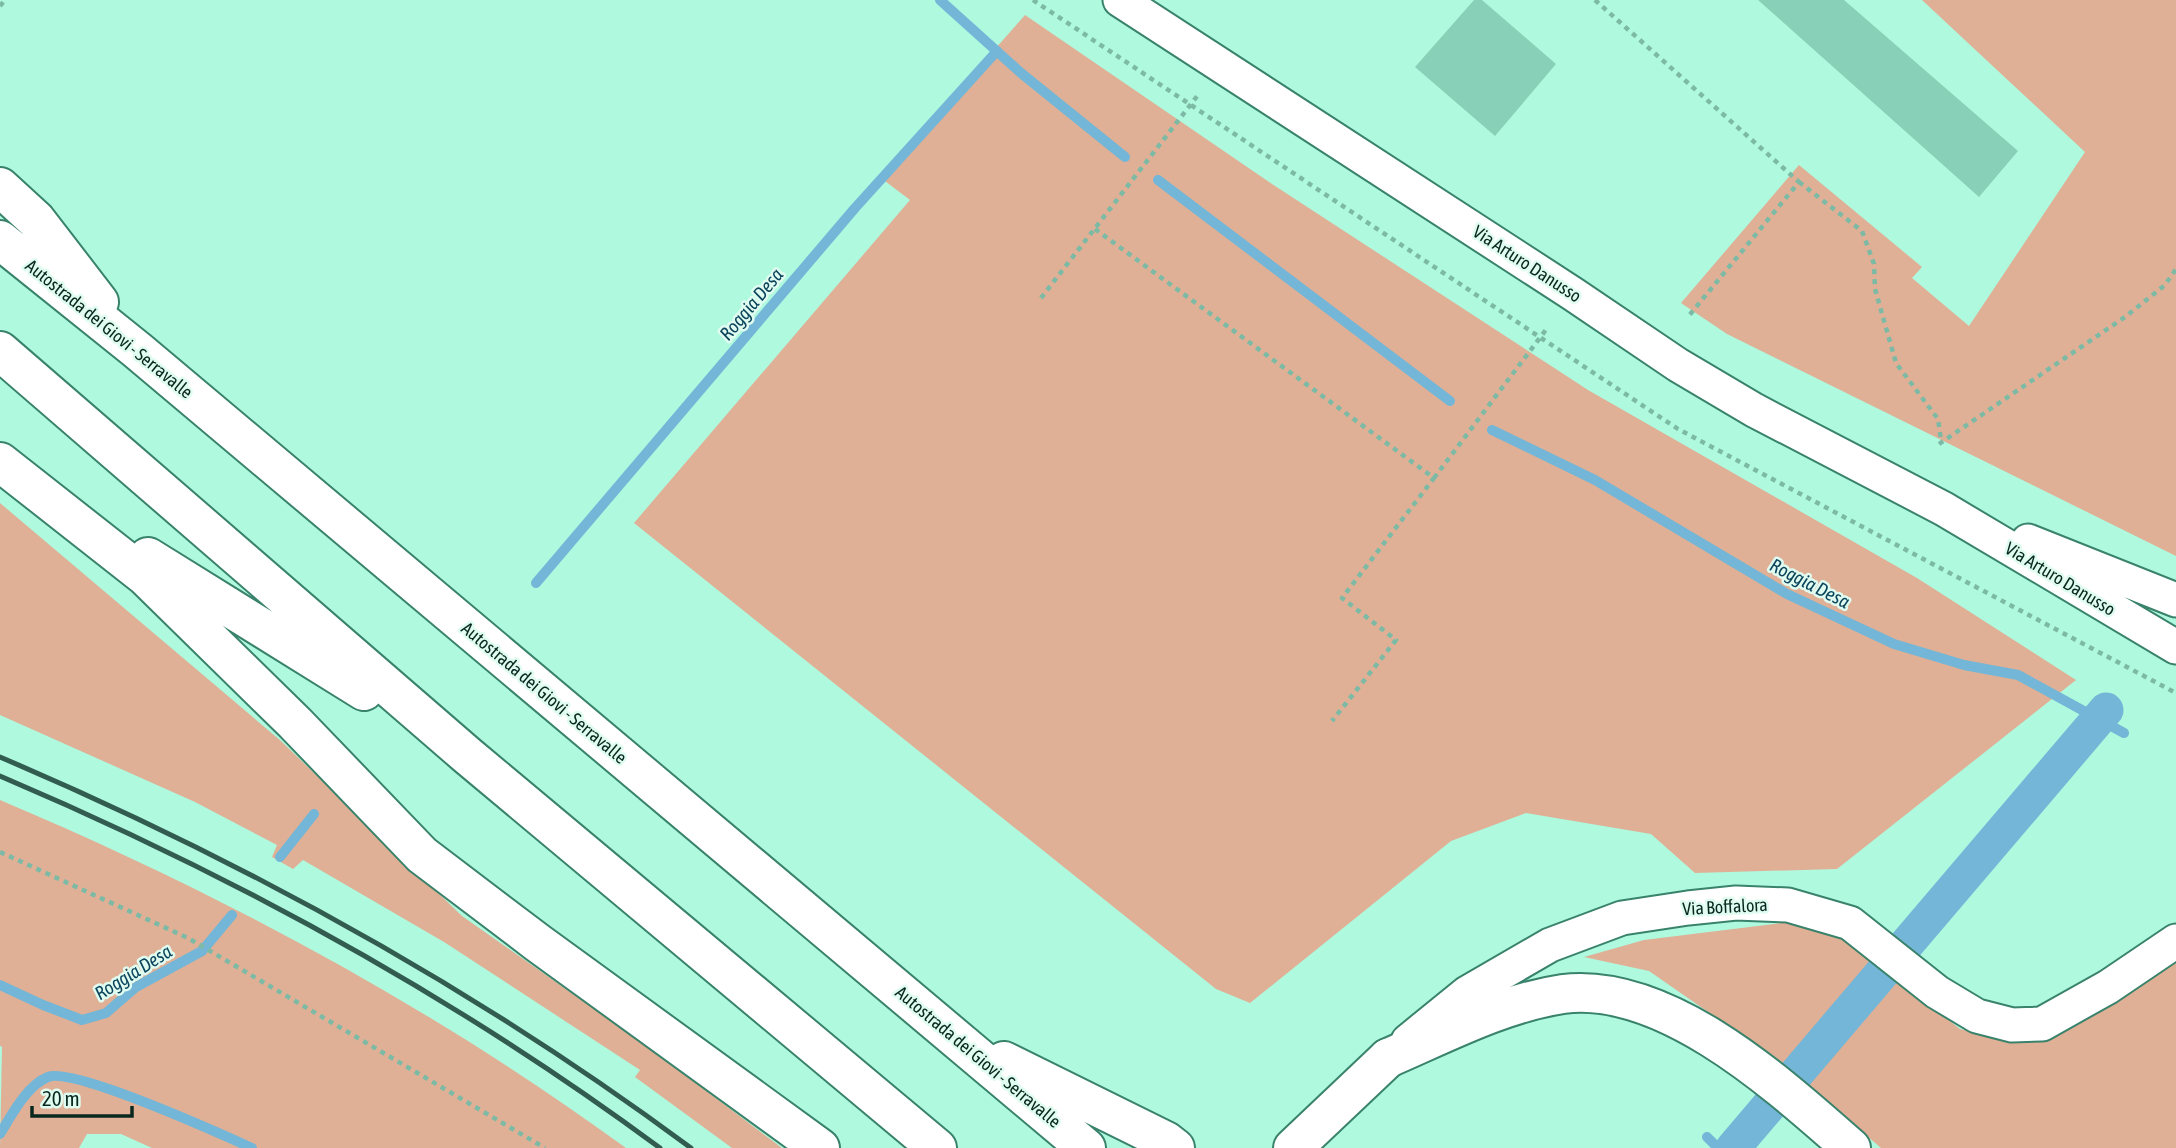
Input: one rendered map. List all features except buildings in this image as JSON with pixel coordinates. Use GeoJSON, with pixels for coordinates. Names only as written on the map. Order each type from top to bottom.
{"type":"FeatureCollection","features":[{"type":"Feature","properties":{"kind":"main road"},"geometry":{"type":"LineString","coordinates":[[0,187],[36,220],[137,351]]}},
{"type":"Feature","properties":{"kind":"main road","name":"Autostrada dei Giovi - Serravalle"},"geometry":{"type":"LineString","coordinates":[[0,240],[137,351],[1086,1148]]}},
{"type":"Feature","properties":{"kind":"main road"},"geometry":{"type":"LineString","coordinates":[[0,351],[468,756],[937,1148]]}},
{"type":"Feature","properties":{"kind":"main road"},"geometry":{"type":"LineString","coordinates":[[12,471],[468,756]]}},
{"type":"Feature","properties":{"kind":"main road"},"geometry":{"type":"LineString","coordinates":[[12,471],[145,576],[295,723],[422,855],[820,1148]]}},
{"type":"Feature","properties":{"kind":"main road"},"geometry":{"type":"LineString","coordinates":[[1388,1058],[1504,1009],[1564,994],[1620,996],[1674,1018],[1734,1051],[1841,1139]]}},
{"type":"Feature","properties":{"kind":"main road"},"geometry":{"type":"LineString","coordinates":[[952,1035],[1166,1141],[1175,1148]]}},
{"type":"Feature","properties":{"kind":"main road","name":"Via Boffalora"},"geometry":{"type":"LineString","coordinates":[[1293,1148],[1388,1058]]}},
{"type":"Feature","properties":{"kind":"street","name":"Via Arturo Danusso"},"geometry":{"type":"LineString","coordinates":[[1120,0],[1562,286],[1678,365],[1754,410],[1944,509],[2176,647]]}},
{"type":"Feature","properties":{"kind":"street","name":"Via Arturo Danusso"},"geometry":{"type":"LineString","coordinates":[[1944,509],[2176,600]]}},
{"type":"Feature","properties":{"kind":"street","name":"Via Boffalora"},"geometry":{"type":"LineString","coordinates":[[1388,1058],[1467,993],[1550,945],[1622,918],[1735,903],[1788,905],[1850,923],[1937,992],[1977,1016],[2012,1025],[2042,1024],[2108,987],[2176,941]]}},
{"type":"Feature","properties":{"kind":"path"},"geometry":{"type":"LineString","coordinates":[[0,6],[5,0]]}},
{"type":"Feature","properties":{"kind":"path"},"geometry":{"type":"LineString","coordinates":[[1033,0],[1678,429],[2176,693]]}},
{"type":"Feature","properties":{"kind":"path"},"geometry":{"type":"LineString","coordinates":[[1595,0],[1800,182],[1862,231],[1874,264],[1875,289],[1896,363],[1938,419],[1940,442],[2125,317],[2165,285],[2176,268]]}},
{"type":"Feature","properties":{"kind":"path"},"geometry":{"type":"LineString","coordinates":[[1041,298],[1198,95]]}},
{"type":"Feature","properties":{"kind":"path"},"geometry":{"type":"LineString","coordinates":[[1687,318],[1800,182]]}},
{"type":"Feature","properties":{"kind":"path"},"geometry":{"type":"LineString","coordinates":[[1095,229],[1434,478]]}},
{"type":"Feature","properties":{"kind":"path"},"geometry":{"type":"LineString","coordinates":[[1332,721],[1396,640],[1342,598],[1548,327]]}},
{"type":"Feature","properties":{"kind":"path"},"geometry":{"type":"LineString","coordinates":[[0,852],[192,941],[545,1148]]}},
{"type":"Feature","properties":{"kind":"shaded area"},"geometry":{"type":"Polygon","coordinates":[[[1922,0],[2176,0],[2176,556],[1727,334],[1681,303],[1799,165],[1922,267],[1912,278],[1969,326],[2085,152],[1922,0]]]}},
{"type":"Feature","properties":{"kind":"shaded area"},"geometry":{"type":"Polygon","coordinates":[[[1025,15],[1272,184],[1588,390],[1917,578],[2076,680],[1837,869],[1695,873],[1651,834],[1526,813],[1451,841],[1250,1003],[1216,989],[634,523],[910,200],[881,178],[1025,15]]]}},
{"type":"Feature","properties":{"kind":"shaded area"},"geometry":{"type":"Polygon","coordinates":[[[0,503],[281,741],[462,916],[651,1049],[782,1148],[732,1148],[635,1077],[640,1070],[444,942],[303,860],[293,869],[272,857],[277,845],[195,802],[0,715],[0,503]]]}},
{"type":"Feature","properties":{"kind":"shaded area"},"geometry":{"type":"Polygon","coordinates":[[[0,800],[163,874],[323,956],[478,1047],[626,1148],[152,1148],[121,1134],[87,1134],[79,1148],[0,1148],[0,800]]]}},
{"type":"Feature","properties":{"kind":"shaded area"},"geometry":{"type":"Polygon","coordinates":[[[1798,921],[1846,939],[1960,1029],[2005,1040],[2058,1033],[2176,962],[2176,1148],[1881,1148],[1783,1064],[1649,971],[1584,957],[1644,940],[1798,921]]]}},
{"type":"Feature","properties":{"kind":"waterway","name":"Roggia Desa"},"geometry":{"type":"LineString","coordinates":[[940,0],[1021,73],[1125,157]]}},
{"type":"Feature","properties":{"kind":"waterway","name":"Roggia Desa"},"geometry":{"type":"LineString","coordinates":[[536,583],[855,208],[997,51]]}},
{"type":"Feature","properties":{"kind":"waterway","name":"Roggia Desa"},"geometry":{"type":"LineString","coordinates":[[1158,180],[1450,401]]}},
{"type":"Feature","properties":{"kind":"waterway","name":"Roggia Desa"},"geometry":{"type":"LineString","coordinates":[[1492,430],[1595,480],[1787,594],[1894,644],[1964,665],[2018,675],[2124,733]]}},
{"type":"Feature","properties":{"kind":"waterway"},"geometry":{"type":"LineString","coordinates":[[1733,1148],[2106,710]]}},
{"type":"Feature","properties":{"kind":"waterway","name":"Roggia Desa"},"geometry":{"type":"LineString","coordinates":[[280,857],[314,814]]}},
{"type":"Feature","properties":{"kind":"waterway","name":"Roggia Desa"},"geometry":{"type":"LineString","coordinates":[[0,985],[82,1020],[106,1013],[136,987],[202,951],[232,915]]}},
{"type":"Feature","properties":{"kind":"waterway"},"geometry":{"type":"LineString","coordinates":[[0,1134],[33,1087],[48,1077],[63,1077],[115,1091],[252,1148]]}},
{"type":"Feature","properties":{"kind":"waterway"},"geometry":{"type":"LineString","coordinates":[[1707,1137],[1718,1148]]}},
{"type":"Feature","properties":{"kind":"railway"},"geometry":{"type":"LineString","coordinates":[[0,757],[181,840],[357,932],[527,1035],[691,1148]]}},
{"type":"Feature","properties":{"kind":"railway"},"geometry":{"type":"LineString","coordinates":[[0,776],[173,855],[341,942],[504,1040],[660,1148]]}}]}
